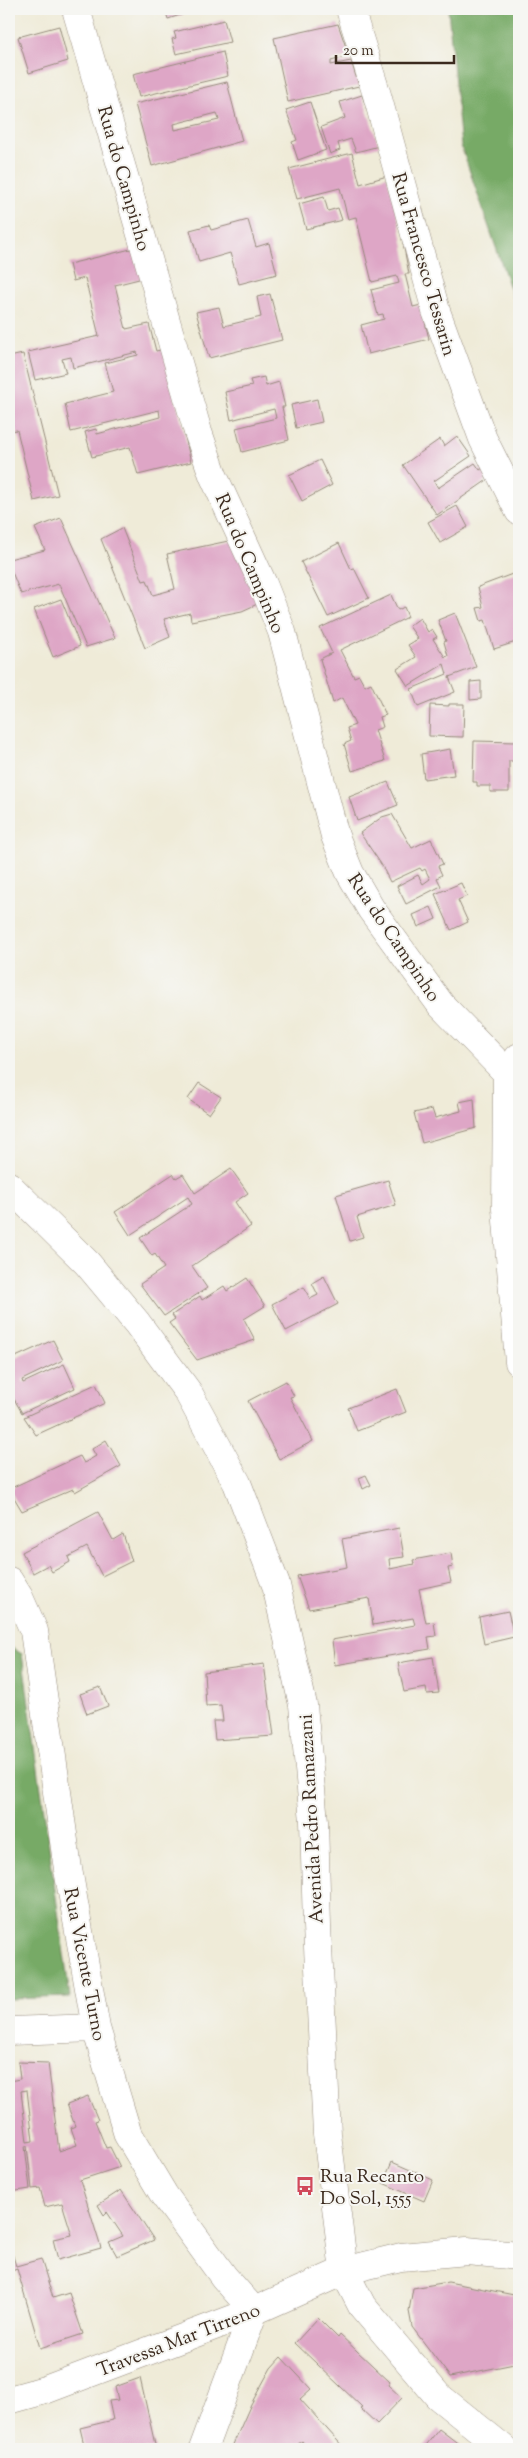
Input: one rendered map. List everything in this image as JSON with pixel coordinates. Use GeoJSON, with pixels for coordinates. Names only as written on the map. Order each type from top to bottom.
{"type":"FeatureCollection","features":[{"type":"Feature","properties":{"kind":"street","name":"Rua do Campinho"},"geometry":{"type":"LineString","coordinates":[[76,9],[198,432],[213,475],[263,584],[282,632],[334,836],[350,873],[371,909],[442,1005],[513,1065]]}},
{"type":"Feature","properties":{"kind":"street","name":"Rua Francesco Tessarin"},"geometry":{"type":"LineString","coordinates":[[350,9],[377,95],[436,311],[483,439],[519,511]]}},
{"type":"Feature","properties":{"kind":"street"},"geometry":{"type":"LineString","coordinates":[[513,1065],[506,1209],[519,1362]]}},
{"type":"Feature","properties":{"kind":"street","name":"Avenida Pedro Ramazzani"},"geometry":{"type":"LineString","coordinates":[[9,1186],[87,1263],[137,1323],[188,1392],[237,1483],[276,1585],[304,1715],[314,1822],[316,1926],[327,2134],[344,2271]]}},
{"type":"Feature","properties":{"kind":"street","name":"Rua Vicente Turno"},"geometry":{"type":"LineString","coordinates":[[9,1581],[19,1597],[34,1632],[68,1870],[96,2028],[128,2136],[164,2195],[224,2278],[254,2311]]}},
{"type":"Feature","properties":{"kind":"street"},"geometry":{"type":"LineString","coordinates":[[9,2031],[96,2028]]}},
{"type":"Feature","properties":{"kind":"street","name":"Travessa Mar Tirreno"},"geometry":{"type":"LineString","coordinates":[[9,2400],[45,2390],[254,2311],[344,2271],[401,2257],[468,2251],[519,2256]]}},
{"type":"Feature","properties":{"kind":"street"},"geometry":{"type":"LineString","coordinates":[[344,2271],[362,2306],[438,2396],[504,2449]]}},
{"type":"Feature","properties":{"kind":"street"},"geometry":{"type":"LineString","coordinates":[[203,2449],[254,2311]]}},
{"type":"Feature","properties":{"kind":"green space"},"geometry":{"type":"Polygon","coordinates":[[[448,9],[519,9],[519,314],[461,146],[448,9]]]}},
{"type":"Feature","properties":{"kind":"green space"},"geometry":{"type":"Polygon","coordinates":[[[9,1646],[22,1654],[70,1997],[9,1999],[9,1646]]]}},
{"type":"Feature","properties":{"kind":"building"},"geometry":{"type":"Polygon","coordinates":[[[165,9],[199,9],[168,19],[165,9]]]}},
{"type":"Feature","properties":{"kind":"building"},"geometry":{"type":"Polygon","coordinates":[[[224,20],[230,42],[176,54],[172,39],[176,38],[174,32],[224,20]]]}},
{"type":"Feature","properties":{"kind":"building"},"geometry":{"type":"Polygon","coordinates":[[[338,24],[349,56],[331,61],[331,65],[351,61],[359,86],[288,102],[274,38],[338,24]]]}},
{"type":"Feature","properties":{"kind":"building"},"geometry":{"type":"Polygon","coordinates":[[[59,26],[68,61],[29,73],[18,37],[59,26]]]}},
{"type":"Feature","properties":{"kind":"building"},"geometry":{"type":"Polygon","coordinates":[[[223,52],[228,76],[139,97],[133,74],[223,52]]]}},
{"type":"Feature","properties":{"kind":"building"},"geometry":{"type":"Polygon","coordinates":[[[227,82],[242,141],[152,166],[135,104],[227,82]],[[217,113],[174,124],[175,130],[219,120],[217,113]]]}},
{"type":"Feature","properties":{"kind":"building"},"geometry":{"type":"Polygon","coordinates":[[[362,95],[379,146],[356,152],[351,139],[338,143],[340,150],[330,154],[321,127],[345,118],[340,102],[362,95]]]}},
{"type":"Feature","properties":{"kind":"building"},"geometry":{"type":"Polygon","coordinates":[[[310,102],[326,150],[298,160],[292,142],[297,140],[286,110],[310,102]]]}},
{"type":"Feature","properties":{"kind":"building"},"geometry":{"type":"Polygon","coordinates":[[[352,153],[360,184],[387,176],[396,206],[409,274],[405,274],[413,307],[421,305],[429,339],[368,354],[361,325],[384,319],[383,314],[378,315],[371,290],[399,283],[397,276],[372,282],[356,217],[348,219],[340,188],[297,199],[289,169],[352,153]]]}},
{"type":"Feature","properties":{"kind":"building"},"geometry":{"type":"Polygon","coordinates":[[[324,197],[328,211],[338,208],[342,220],[306,229],[299,204],[324,197]]]}},
{"type":"Feature","properties":{"kind":"building"},"geometry":{"type":"Polygon","coordinates":[[[248,220],[256,247],[269,243],[277,274],[239,284],[230,253],[199,262],[190,230],[209,225],[211,230],[248,220]]]}},
{"type":"Feature","properties":{"kind":"building"},"geometry":{"type":"Polygon","coordinates":[[[139,247],[147,277],[115,285],[126,329],[149,324],[156,351],[164,349],[191,462],[138,475],[130,447],[92,457],[85,432],[96,429],[97,434],[160,417],[159,410],[71,432],[65,404],[113,392],[105,363],[138,355],[137,352],[73,368],[71,357],[62,359],[66,373],[35,380],[28,352],[99,336],[85,278],[73,281],[69,264],[139,247]]]}},
{"type":"Feature","properties":{"kind":"building"},"geometry":{"type":"Polygon","coordinates":[[[270,294],[282,340],[209,358],[196,312],[219,307],[224,326],[261,317],[257,297],[270,294]]]}},
{"type":"Feature","properties":{"kind":"building"},"geometry":{"type":"Polygon","coordinates":[[[23,354],[58,495],[34,501],[17,430],[9,431],[9,357],[23,354]]]}},
{"type":"Feature","properties":{"kind":"building"},"geometry":{"type":"Polygon","coordinates":[[[264,377],[266,386],[279,382],[285,407],[282,407],[289,440],[242,452],[236,428],[276,418],[274,409],[231,420],[225,392],[252,386],[250,380],[264,377]]]}},
{"type":"Feature","properties":{"kind":"building"},"geometry":{"type":"Polygon","coordinates":[[[317,399],[322,422],[296,428],[291,405],[317,399]]]}},
{"type":"Feature","properties":{"kind":"building"},"geometry":{"type":"Polygon","coordinates":[[[457,436],[471,456],[434,481],[438,488],[475,463],[480,470],[486,466],[493,476],[437,515],[403,465],[440,439],[444,446],[457,436]]]}},
{"type":"Feature","properties":{"kind":"building"},"geometry":{"type":"Polygon","coordinates":[[[320,460],[332,485],[302,501],[289,475],[320,460]]]}},
{"type":"Feature","properties":{"kind":"building"},"geometry":{"type":"Polygon","coordinates":[[[457,506],[468,527],[440,543],[428,522],[457,506]]]}},
{"type":"Feature","properties":{"kind":"building"},"geometry":{"type":"Polygon","coordinates":[[[61,518],[115,638],[86,647],[59,584],[21,594],[9,565],[9,559],[45,550],[35,528],[61,518]]]}},
{"type":"Feature","properties":{"kind":"building"},"geometry":{"type":"Polygon","coordinates":[[[122,528],[143,581],[147,580],[153,595],[175,589],[167,554],[233,540],[264,601],[242,611],[191,621],[190,613],[164,619],[170,637],[145,648],[101,539],[122,528]]]}},
{"type":"Feature","properties":{"kind":"building"},"geometry":{"type":"Polygon","coordinates":[[[339,543],[351,569],[354,568],[369,598],[328,617],[301,562],[339,543]]]}},
{"type":"Feature","properties":{"kind":"building"},"geometry":{"type":"Polygon","coordinates":[[[515,573],[519,586],[519,641],[494,649],[485,620],[481,621],[477,608],[483,607],[478,587],[515,573]]]}},
{"type":"Feature","properties":{"kind":"building"},"geometry":{"type":"Polygon","coordinates":[[[391,595],[398,610],[404,607],[408,617],[340,650],[354,677],[359,675],[365,686],[371,683],[386,715],[380,717],[383,727],[375,730],[385,761],[352,771],[344,744],[351,741],[347,728],[355,725],[342,698],[333,703],[320,659],[332,653],[320,628],[391,595]]]}},
{"type":"Feature","properties":{"kind":"building"},"geometry":{"type":"Polygon","coordinates":[[[61,599],[80,646],[53,657],[34,609],[61,599]]]}},
{"type":"Feature","properties":{"kind":"building"},"geometry":{"type":"Polygon","coordinates":[[[455,613],[476,667],[449,677],[455,692],[418,707],[411,689],[447,674],[444,664],[408,686],[397,669],[416,657],[408,645],[418,639],[409,626],[420,618],[428,632],[432,629],[437,637],[433,639],[445,657],[448,656],[444,642],[446,641],[438,620],[455,613]]]}},
{"type":"Feature","properties":{"kind":"building"},"geometry":{"type":"Polygon","coordinates":[[[481,681],[481,699],[470,700],[470,682],[481,681]]]}},
{"type":"Feature","properties":{"kind":"building"},"geometry":{"type":"Polygon","coordinates":[[[449,704],[464,704],[463,737],[429,736],[430,705],[449,706],[449,704]]]}},
{"type":"Feature","properties":{"kind":"building"},"geometry":{"type":"Polygon","coordinates":[[[474,741],[517,742],[517,761],[509,761],[509,792],[490,792],[490,786],[477,786],[477,782],[473,782],[474,741]]]}},
{"type":"Feature","properties":{"kind":"building"},"geometry":{"type":"Polygon","coordinates":[[[450,749],[454,775],[424,779],[421,754],[450,749]]]}},
{"type":"Feature","properties":{"kind":"building"},"geometry":{"type":"Polygon","coordinates":[[[388,782],[398,805],[357,821],[349,797],[388,782]]]}},
{"type":"Feature","properties":{"kind":"building"},"geometry":{"type":"Polygon","coordinates":[[[392,814],[412,848],[431,839],[443,864],[438,866],[442,875],[437,878],[441,886],[406,904],[397,886],[418,875],[423,884],[430,879],[425,869],[422,871],[420,868],[390,882],[381,864],[360,833],[382,817],[392,814]]]}},
{"type":"Feature","properties":{"kind":"building"},"geometry":{"type":"Polygon","coordinates":[[[461,883],[467,896],[458,900],[468,922],[451,930],[435,894],[461,883]]]}},
{"type":"Feature","properties":{"kind":"building"},"geometry":{"type":"Polygon","coordinates":[[[431,907],[436,919],[418,927],[413,915],[431,907]]]}},
{"type":"Feature","properties":{"kind":"building"},"geometry":{"type":"Polygon","coordinates":[[[199,1083],[221,1097],[209,1114],[188,1099],[199,1083]]]}},
{"type":"Feature","properties":{"kind":"building"},"geometry":{"type":"Polygon","coordinates":[[[474,1099],[476,1128],[422,1143],[414,1113],[432,1109],[435,1118],[461,1111],[459,1102],[474,1099]]]}},
{"type":"Feature","properties":{"kind":"building"},"geometry":{"type":"Polygon","coordinates":[[[231,1169],[248,1193],[235,1202],[251,1226],[192,1266],[207,1288],[164,1316],[140,1284],[164,1268],[155,1254],[152,1256],[140,1238],[192,1204],[188,1197],[130,1235],[115,1212],[173,1174],[176,1178],[183,1174],[195,1193],[231,1169]]]}},
{"type":"Feature","properties":{"kind":"building"},"geometry":{"type":"Polygon","coordinates":[[[388,1180],[396,1205],[357,1217],[363,1237],[350,1241],[336,1195],[388,1180]]]}},
{"type":"Feature","properties":{"kind":"building"},"geometry":{"type":"Polygon","coordinates":[[[324,1276],[338,1304],[286,1331],[272,1304],[304,1287],[310,1299],[318,1295],[312,1283],[324,1276]]]}},
{"type":"Feature","properties":{"kind":"building"},"geometry":{"type":"Polygon","coordinates":[[[247,1278],[265,1306],[244,1319],[255,1340],[197,1360],[169,1323],[175,1319],[172,1315],[200,1296],[202,1300],[224,1286],[227,1291],[247,1278]]]}},
{"type":"Feature","properties":{"kind":"building"},"geometry":{"type":"Polygon","coordinates":[[[53,1340],[63,1360],[22,1380],[23,1383],[64,1364],[75,1388],[22,1413],[9,1390],[9,1360],[53,1340]]]}},
{"type":"Feature","properties":{"kind":"building"},"geometry":{"type":"Polygon","coordinates":[[[286,1381],[294,1396],[290,1397],[313,1441],[279,1459],[248,1401],[286,1381]]]}},
{"type":"Feature","properties":{"kind":"building"},"geometry":{"type":"Polygon","coordinates":[[[96,1384],[105,1403],[36,1435],[24,1417],[96,1384]]]}},
{"type":"Feature","properties":{"kind":"building"},"geometry":{"type":"Polygon","coordinates":[[[397,1389],[406,1412],[357,1431],[348,1408],[397,1389]]]}},
{"type":"Feature","properties":{"kind":"building"},"geometry":{"type":"Polygon","coordinates":[[[106,1440],[121,1466],[75,1492],[73,1489],[22,1511],[9,1489],[80,1456],[84,1463],[96,1456],[92,1449],[106,1440]]]}},
{"type":"Feature","properties":{"kind":"building"},"geometry":{"type":"Polygon","coordinates":[[[366,1475],[371,1485],[363,1489],[359,1478],[366,1475]]]}},
{"type":"Feature","properties":{"kind":"building"},"geometry":{"type":"Polygon","coordinates":[[[98,1512],[113,1540],[123,1534],[132,1561],[102,1576],[87,1547],[68,1557],[70,1562],[52,1572],[48,1565],[33,1573],[22,1552],[98,1512]]]}},
{"type":"Feature","properties":{"kind":"building"},"geometry":{"type":"Polygon","coordinates":[[[399,1528],[404,1557],[389,1559],[390,1569],[414,1564],[413,1560],[451,1553],[453,1567],[448,1568],[451,1582],[419,1589],[426,1623],[434,1622],[436,1636],[428,1637],[430,1649],[335,1665],[332,1640],[415,1625],[413,1618],[373,1625],[369,1598],[309,1609],[297,1576],[347,1567],[342,1539],[399,1528]]]}},
{"type":"Feature","properties":{"kind":"building"},"geometry":{"type":"Polygon","coordinates":[[[508,1611],[514,1637],[484,1644],[479,1617],[508,1611]]]}},
{"type":"Feature","properties":{"kind":"building"},"geometry":{"type":"Polygon","coordinates":[[[433,1657],[439,1693],[427,1694],[426,1688],[404,1692],[398,1663],[433,1657]]]}},
{"type":"Feature","properties":{"kind":"building"},"geometry":{"type":"Polygon","coordinates":[[[264,1664],[274,1736],[215,1740],[213,1721],[223,1721],[221,1705],[206,1706],[204,1672],[264,1664]]]}},
{"type":"Feature","properties":{"kind":"building"},"geometry":{"type":"Polygon","coordinates":[[[100,1687],[108,1706],[87,1714],[80,1694],[100,1687]]]}},
{"type":"Feature","properties":{"kind":"building"},"geometry":{"type":"Polygon","coordinates":[[[18,2062],[48,2063],[59,2151],[77,2145],[71,2128],[75,2126],[67,2104],[88,2096],[98,2120],[95,2121],[106,2148],[110,2147],[120,2167],[80,2180],[101,2248],[58,2260],[53,2239],[72,2235],[62,2203],[45,2207],[40,2188],[32,2189],[27,2146],[25,2146],[30,2189],[10,2192],[9,2081],[20,2079],[18,2062]],[[27,2090],[21,2091],[27,2142],[33,2141],[27,2090]]]}},
{"type":"Feature","properties":{"kind":"building"},"geometry":{"type":"Polygon","coordinates":[[[392,2162],[433,2180],[424,2201],[383,2183],[392,2162]]]}},
{"type":"Feature","properties":{"kind":"building"},"geometry":{"type":"Polygon","coordinates":[[[121,2190],[154,2240],[117,2256],[109,2242],[123,2236],[107,2212],[104,2215],[98,2205],[121,2190]]]}},
{"type":"Feature","properties":{"kind":"building"},"geometry":{"type":"Polygon","coordinates":[[[9,2243],[16,2266],[41,2259],[53,2298],[69,2293],[83,2334],[40,2348],[17,2269],[9,2272],[9,2243]]]}},
{"type":"Feature","properties":{"kind":"building"},"geometry":{"type":"Polygon","coordinates":[[[448,2282],[519,2296],[519,2363],[450,2377],[412,2327],[409,2311],[413,2288],[448,2282]]]}},
{"type":"Feature","properties":{"kind":"building"},"geometry":{"type":"Polygon","coordinates":[[[318,2318],[338,2338],[340,2335],[390,2382],[388,2385],[402,2398],[377,2424],[360,2408],[362,2407],[295,2343],[318,2318]]]}},
{"type":"Feature","properties":{"kind":"building"},"geometry":{"type":"Polygon","coordinates":[[[281,2357],[311,2389],[300,2399],[345,2449],[309,2449],[302,2441],[292,2449],[231,2449],[251,2404],[271,2368],[281,2357]]]}},
{"type":"Feature","properties":{"kind":"building"},"geometry":{"type":"Polygon","coordinates":[[[140,2378],[156,2449],[85,2449],[80,2428],[113,2420],[109,2401],[118,2400],[115,2387],[140,2378]]]}},
{"type":"Feature","properties":{"kind":"building"},"geometry":{"type":"Polygon","coordinates":[[[439,2429],[460,2445],[457,2449],[423,2449],[439,2429]]]}},
{"type":"Feature","properties":{"kind":"place","name":"Rua Recanto Do Sol, 1555"},"geometry":{"type":"Point","coordinates":[305,2186]}}]}
